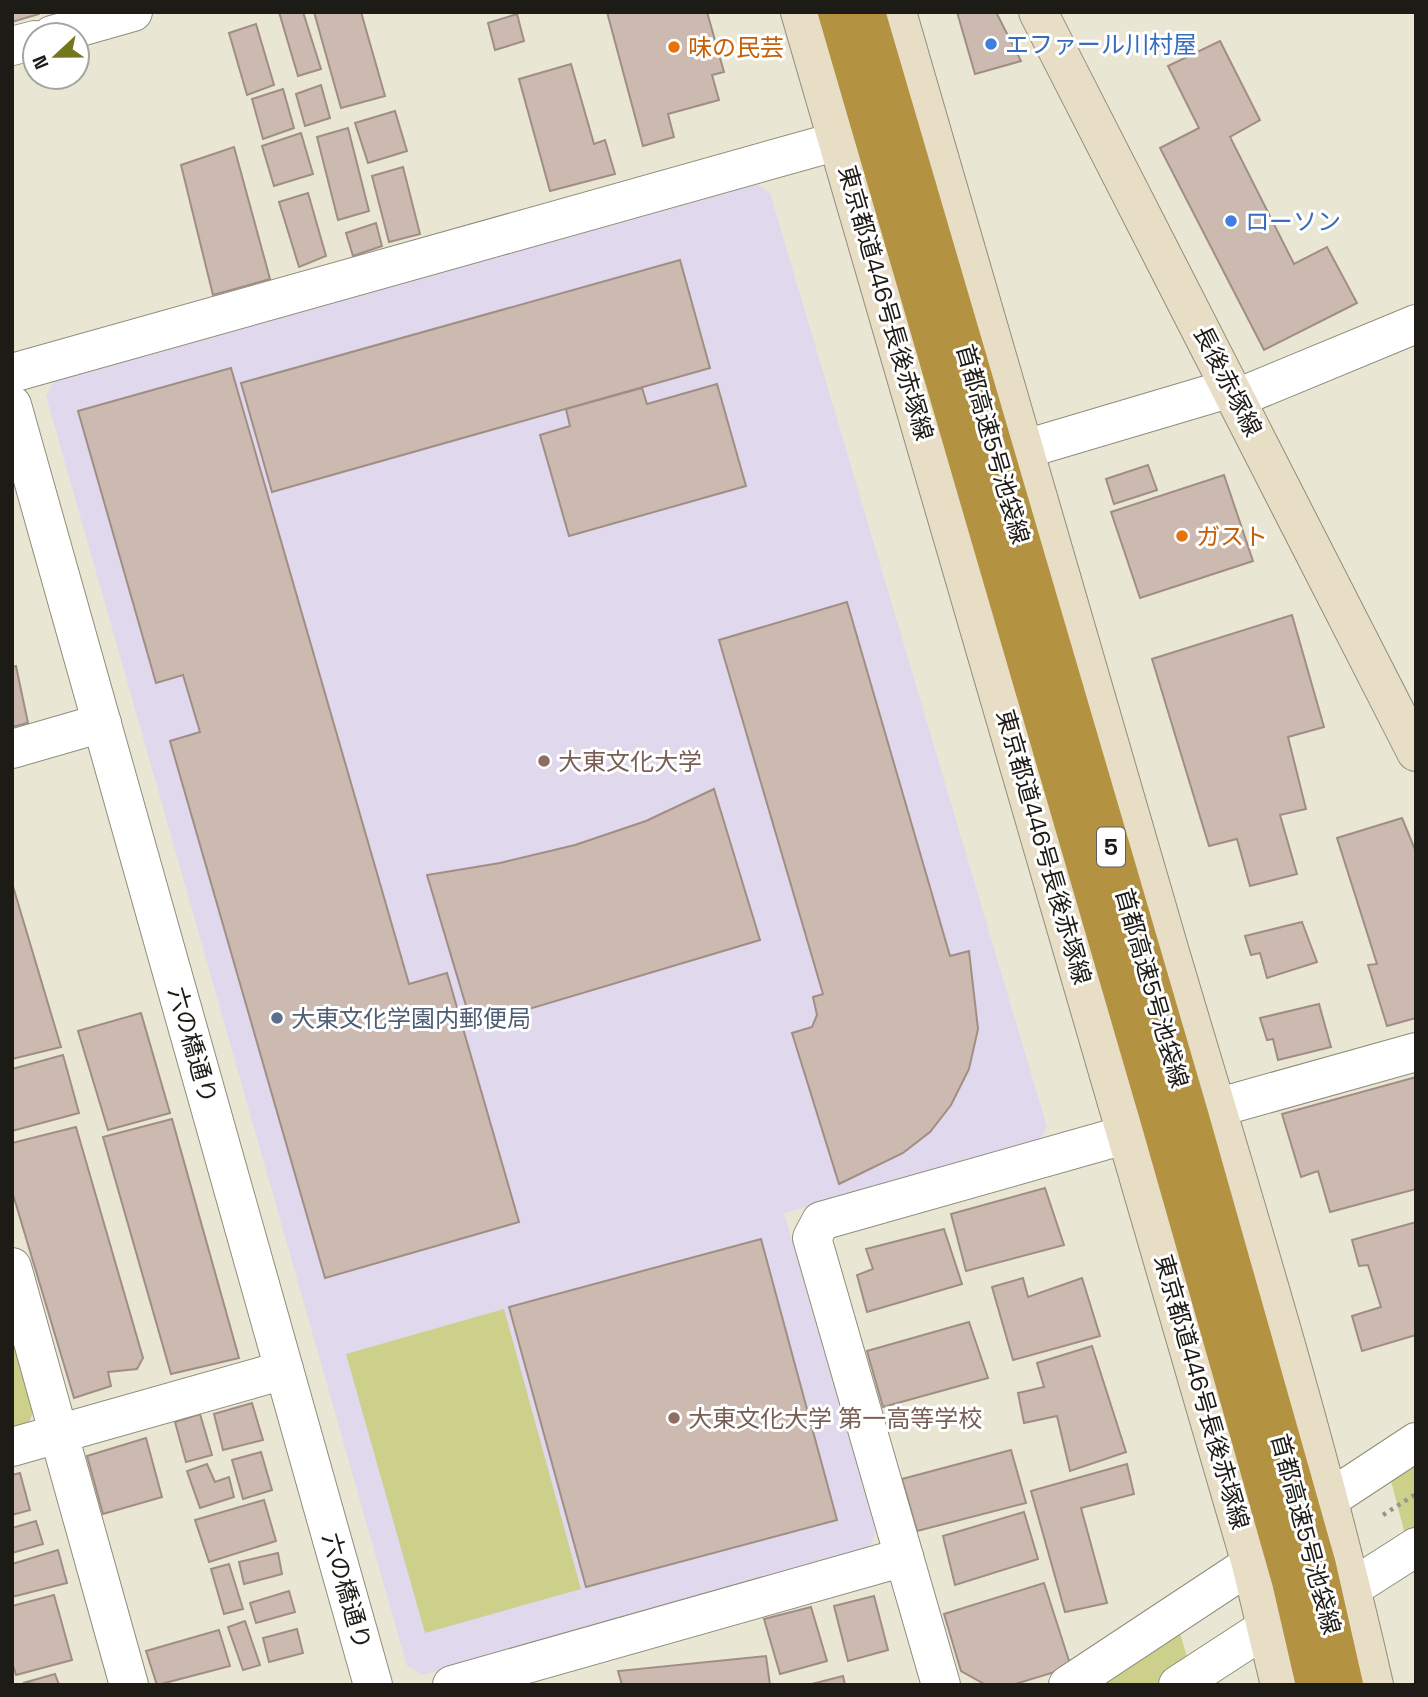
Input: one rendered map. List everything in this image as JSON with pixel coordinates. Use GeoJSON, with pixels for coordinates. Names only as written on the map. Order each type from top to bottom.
{"type":"FeatureCollection","features":[{"type":"Feature","properties":{"kind":"highway","name":"首都高速5号池袋線"},"geometry":{"type":"LineString","coordinates":[[837,12],[1164,1134],[1291,1581],[1315,1685]]}},
{"type":"Feature","properties":{"kind":"highway","name":"首都高速5号池袋線"},"geometry":{"type":"LineString","coordinates":[[866,12],[1196,1140],[1317,1566],[1344,1685]]}},
{"type":"Feature","properties":{"kind":"main road","name":"東京都道446号長後赤塚線"},"geometry":{"type":"LineString","coordinates":[[800,12],[1128,1134],[1251,1564],[1280,1685]]}},
{"type":"Feature","properties":{"kind":"main road"},"geometry":{"type":"LineString","coordinates":[[897,12],[1328,1500],[1374,1685]]}},
{"type":"Feature","properties":{"kind":"main road","name":"長後赤塚線"},"geometry":{"type":"LineString","coordinates":[[1038,12],[1234,393],[1405,705],[1416,751]]}},
{"type":"Feature","properties":{"kind":"street"},"geometry":{"type":"LineString","coordinates":[[91,24],[133,12]]}},
{"type":"Feature","properties":{"kind":"street"},"geometry":{"type":"LineString","coordinates":[[12,373],[838,141]]}},
{"type":"Feature","properties":{"kind":"street"},"geometry":{"type":"LineString","coordinates":[[1022,450],[1234,393],[1416,324]]}},
{"type":"Feature","properties":{"kind":"street","name":"六の橋通り"},"geometry":{"type":"LineString","coordinates":[[12,405],[373,1685]]}},
{"type":"Feature","properties":{"kind":"street"},"geometry":{"type":"LineString","coordinates":[[12,749],[102,723]]}},
{"type":"Feature","properties":{"kind":"street"},"geometry":{"type":"LineString","coordinates":[[1216,1108],[1416,1052]]}},
{"type":"Feature","properties":{"kind":"street"},"geometry":{"type":"LineString","coordinates":[[941,1685],[811,1238],[821,1222],[1128,1134]]}},
{"type":"Feature","properties":{"kind":"street"},"geometry":{"type":"LineString","coordinates":[[12,1267],[129,1685]]}},
{"type":"Feature","properties":{"kind":"street"},"geometry":{"type":"LineString","coordinates":[[12,1447],[284,1370]]}},
{"type":"Feature","properties":{"kind":"street"},"geometry":{"type":"LineString","coordinates":[[1328,1500],[1416,1442]]}},
{"type":"Feature","properties":{"kind":"street"},"geometry":{"type":"LineString","coordinates":[[1352,1588],[1416,1547]]}},
{"type":"Feature","properties":{"kind":"street"},"geometry":{"type":"LineString","coordinates":[[452,1685],[904,1556]]}},
{"type":"Feature","properties":{"kind":"street"},"geometry":{"type":"LineString","coordinates":[[1069,1685],[1251,1564]]}},
{"type":"Feature","properties":{"kind":"street"},"geometry":{"type":"LineString","coordinates":[[1178,1685],[1267,1627]]}},
{"type":"Feature","properties":{"kind":"path"},"geometry":{"type":"LineString","coordinates":[[1383,1515],[1416,1494]]}},
{"type":"Feature","properties":{"kind":"shaded area","name":"大東文化大学"},"geometry":{"type":"Polygon","coordinates":[[[756,183],[770,193],[1047,1127],[1038,1144],[784,1213],[876,1531],[868,1551],[423,1675],[407,1666],[46,396],[54,381],[756,183]]]}},
{"type":"Feature","properties":{"kind":"green space"},"geometry":{"type":"Polygon","coordinates":[[[504,1309],[581,1589],[425,1633],[346,1354],[504,1309]]]}},
{"type":"Feature","properties":{"kind":"green space"},"geometry":{"type":"Polygon","coordinates":[[[12,1331],[34,1410],[28,1425],[12,1430],[12,1331]]]}},
{"type":"Feature","properties":{"kind":"green space"},"geometry":{"type":"Polygon","coordinates":[[[1416,1455],[1416,1532],[1406,1538],[1389,1473],[1416,1455]]]}},
{"type":"Feature","properties":{"kind":"green space"},"geometry":{"type":"Polygon","coordinates":[[[1178,1626],[1189,1664],[1157,1685],[1089,1685],[1178,1626]]]}},
{"type":"Feature","properties":{"kind":"building"},"geometry":{"type":"Polygon","coordinates":[[[12,12],[39,12],[39,14],[12,22],[12,12]]]}},
{"type":"Feature","properties":{"kind":"building"},"geometry":{"type":"Polygon","coordinates":[[[279,12],[303,12],[321,69],[298,76],[279,12]]]}},
{"type":"Feature","properties":{"kind":"building"},"geometry":{"type":"Polygon","coordinates":[[[314,12],[361,12],[385,96],[341,108],[314,12]]]}},
{"type":"Feature","properties":{"kind":"building"},"geometry":{"type":"Polygon","coordinates":[[[607,12],[707,12],[724,72],[712,75],[719,100],[668,114],[674,137],[643,146],[607,12]]]}},
{"type":"Feature","properties":{"kind":"building"},"geometry":{"type":"Polygon","coordinates":[[[957,12],[996,12],[1021,61],[975,74],[957,12]]]}},
{"type":"Feature","properties":{"kind":"building"},"geometry":{"type":"Polygon","coordinates":[[[517,14],[524,41],[495,50],[488,23],[517,14]]]}},
{"type":"Feature","properties":{"kind":"building"},"geometry":{"type":"Polygon","coordinates":[[[256,24],[274,85],[247,95],[229,33],[256,24]]]}},
{"type":"Feature","properties":{"kind":"building"},"geometry":{"type":"Polygon","coordinates":[[[1220,41],[1260,120],[1230,137],[1294,264],[1327,247],[1357,303],[1264,350],[1160,148],[1199,128],[1168,66],[1220,41]]]}},
{"type":"Feature","properties":{"kind":"building"},"geometry":{"type":"Polygon","coordinates":[[[571,64],[594,144],[605,140],[615,174],[550,191],[519,79],[571,64]]]}},
{"type":"Feature","properties":{"kind":"building"},"geometry":{"type":"Polygon","coordinates":[[[321,85],[330,118],[305,126],[296,94],[321,85]]]}},
{"type":"Feature","properties":{"kind":"building"},"geometry":{"type":"Polygon","coordinates":[[[283,89],[294,128],[263,139],[252,99],[283,89]]]}},
{"type":"Feature","properties":{"kind":"building"},"geometry":{"type":"Polygon","coordinates":[[[395,111],[407,151],[368,163],[355,123],[395,111]]]}},
{"type":"Feature","properties":{"kind":"building"},"geometry":{"type":"Polygon","coordinates":[[[348,128],[369,211],[338,220],[317,137],[348,128]]]}},
{"type":"Feature","properties":{"kind":"building"},"geometry":{"type":"Polygon","coordinates":[[[301,133],[313,174],[274,186],[262,146],[301,133]]]}},
{"type":"Feature","properties":{"kind":"building"},"geometry":{"type":"Polygon","coordinates":[[[234,147],[270,279],[213,295],[181,165],[234,147]]]}},
{"type":"Feature","properties":{"kind":"building"},"geometry":{"type":"Polygon","coordinates":[[[403,167],[420,234],[389,242],[372,176],[403,167]]]}},
{"type":"Feature","properties":{"kind":"building"},"geometry":{"type":"Polygon","coordinates":[[[308,193],[326,256],[299,267],[279,202],[308,193]]]}},
{"type":"Feature","properties":{"kind":"building"},"geometry":{"type":"Polygon","coordinates":[[[376,223],[382,246],[353,256],[346,233],[376,223]]]}},
{"type":"Feature","properties":{"kind":"building"},"geometry":{"type":"Polygon","coordinates":[[[680,260],[710,368],[272,492],[241,383],[680,260]]]}},
{"type":"Feature","properties":{"kind":"building"},"geometry":{"type":"Polygon","coordinates":[[[231,368],[409,984],[447,973],[519,1222],[325,1278],[170,741],[200,732],[183,675],[156,683],[78,411],[231,368]]]}},
{"type":"Feature","properties":{"kind":"building"},"geometry":{"type":"Polygon","coordinates":[[[717,384],[746,486],[569,536],[540,435],[570,426],[566,409],[642,388],[647,404],[717,384]]]}},
{"type":"Feature","properties":{"kind":"building"},"geometry":{"type":"Polygon","coordinates":[[[1148,465],[1157,490],[1114,504],[1106,479],[1148,465]]]}},
{"type":"Feature","properties":{"kind":"building"},"geometry":{"type":"Polygon","coordinates":[[[1224,475],[1253,561],[1140,598],[1111,512],[1224,475]]]}},
{"type":"Feature","properties":{"kind":"building"},"geometry":{"type":"Polygon","coordinates":[[[847,602],[950,956],[969,951],[978,1029],[969,1069],[951,1105],[930,1132],[903,1153],[839,1184],[792,1033],[812,1027],[817,1015],[813,997],[823,994],[719,640],[847,602]]]}},
{"type":"Feature","properties":{"kind":"building"},"geometry":{"type":"Polygon","coordinates":[[[1292,615],[1324,727],[1288,737],[1306,809],[1280,815],[1297,874],[1250,886],[1237,839],[1209,846],[1152,659],[1292,615]]]}},
{"type":"Feature","properties":{"kind":"building"},"geometry":{"type":"Polygon","coordinates":[[[16,666],[28,723],[12,727],[12,667],[16,666]]]}},
{"type":"Feature","properties":{"kind":"building"},"geometry":{"type":"Polygon","coordinates":[[[714,789],[760,940],[472,1026],[427,875],[500,863],[575,845],[646,821],[714,789]]]}},
{"type":"Feature","properties":{"kind":"building"},"geometry":{"type":"Polygon","coordinates":[[[1402,818],[1416,852],[1416,1018],[1387,1026],[1368,965],[1377,964],[1337,838],[1402,818]]]}},
{"type":"Feature","properties":{"kind":"building"},"geometry":{"type":"Polygon","coordinates":[[[12,883],[61,1047],[12,1059],[12,883]]]}},
{"type":"Feature","properties":{"kind":"building"},"geometry":{"type":"Polygon","coordinates":[[[1302,922],[1317,962],[1267,978],[1260,953],[1251,955],[1245,936],[1302,922]]]}},
{"type":"Feature","properties":{"kind":"building"},"geometry":{"type":"Polygon","coordinates":[[[1319,1004],[1331,1047],[1278,1060],[1273,1039],[1267,1040],[1260,1018],[1319,1004]]]}},
{"type":"Feature","properties":{"kind":"building"},"geometry":{"type":"Polygon","coordinates":[[[141,1013],[170,1113],[108,1130],[78,1031],[141,1013]]]}},
{"type":"Feature","properties":{"kind":"building"},"geometry":{"type":"Polygon","coordinates":[[[63,1055],[79,1113],[12,1131],[12,1069],[63,1055]]]}},
{"type":"Feature","properties":{"kind":"building"},"geometry":{"type":"Polygon","coordinates":[[[1416,1077],[1416,1189],[1330,1212],[1318,1171],[1301,1177],[1282,1114],[1416,1077]]]}},
{"type":"Feature","properties":{"kind":"building"},"geometry":{"type":"Polygon","coordinates":[[[172,1119],[239,1358],[171,1374],[103,1137],[172,1119]]]}},
{"type":"Feature","properties":{"kind":"building"},"geometry":{"type":"Polygon","coordinates":[[[76,1127],[143,1358],[137,1369],[108,1372],[111,1386],[74,1398],[12,1191],[12,1143],[76,1127]]]}},
{"type":"Feature","properties":{"kind":"building"},"geometry":{"type":"Polygon","coordinates":[[[1045,1188],[1064,1245],[966,1271],[951,1214],[1045,1188]]]}},
{"type":"Feature","properties":{"kind":"building"},"geometry":{"type":"Polygon","coordinates":[[[1416,1222],[1416,1335],[1362,1351],[1352,1316],[1381,1307],[1368,1265],[1359,1266],[1352,1240],[1416,1222]]]}},
{"type":"Feature","properties":{"kind":"building"},"geometry":{"type":"Polygon","coordinates":[[[944,1229],[962,1284],[867,1312],[857,1275],[873,1269],[866,1249],[944,1229]]]}},
{"type":"Feature","properties":{"kind":"building"},"geometry":{"type":"Polygon","coordinates":[[[761,1239],[837,1520],[586,1587],[509,1307],[761,1239]]]}},
{"type":"Feature","properties":{"kind":"building"},"geometry":{"type":"Polygon","coordinates":[[[1023,1278],[1028,1297],[1082,1278],[1100,1336],[1013,1360],[992,1287],[1023,1278]]]}},
{"type":"Feature","properties":{"kind":"building"},"geometry":{"type":"Polygon","coordinates":[[[969,1322],[988,1378],[883,1407],[867,1351],[969,1322]]]}},
{"type":"Feature","properties":{"kind":"building"},"geometry":{"type":"Polygon","coordinates":[[[1092,1346],[1126,1452],[1070,1471],[1057,1416],[1024,1423],[1018,1393],[1044,1387],[1037,1363],[1092,1346]]]}},
{"type":"Feature","properties":{"kind":"building"},"geometry":{"type":"Polygon","coordinates":[[[252,1403],[263,1440],[223,1450],[214,1414],[252,1403]]]}},
{"type":"Feature","properties":{"kind":"building"},"geometry":{"type":"Polygon","coordinates":[[[200,1414],[212,1455],[186,1462],[175,1422],[200,1414]]]}},
{"type":"Feature","properties":{"kind":"building"},"geometry":{"type":"Polygon","coordinates":[[[146,1438],[162,1497],[103,1514],[87,1456],[146,1438]]]}},
{"type":"Feature","properties":{"kind":"building"},"geometry":{"type":"Polygon","coordinates":[[[1011,1450],[1026,1503],[917,1531],[902,1479],[1011,1450]]]}},
{"type":"Feature","properties":{"kind":"building"},"geometry":{"type":"Polygon","coordinates":[[[261,1452],[272,1490],[243,1499],[232,1460],[261,1452]]]}},
{"type":"Feature","properties":{"kind":"building"},"geometry":{"type":"Polygon","coordinates":[[[207,1464],[215,1482],[229,1477],[234,1497],[200,1508],[187,1471],[207,1464]]]}},
{"type":"Feature","properties":{"kind":"building"},"geometry":{"type":"Polygon","coordinates":[[[1127,1464],[1134,1494],[1081,1508],[1107,1603],[1065,1612],[1031,1491],[1127,1464]]]}},
{"type":"Feature","properties":{"kind":"building"},"geometry":{"type":"Polygon","coordinates":[[[20,1473],[30,1510],[12,1515],[12,1475],[20,1473]]]}},
{"type":"Feature","properties":{"kind":"building"},"geometry":{"type":"Polygon","coordinates":[[[264,1500],[276,1541],[209,1562],[195,1520],[264,1500]]]}},
{"type":"Feature","properties":{"kind":"building"},"geometry":{"type":"Polygon","coordinates":[[[1024,1512],[1038,1559],[955,1585],[943,1536],[1024,1512]]]}},
{"type":"Feature","properties":{"kind":"building"},"geometry":{"type":"Polygon","coordinates":[[[36,1521],[43,1544],[12,1553],[12,1528],[36,1521]]]}},
{"type":"Feature","properties":{"kind":"building"},"geometry":{"type":"Polygon","coordinates":[[[58,1550],[67,1583],[12,1597],[12,1564],[58,1550]]]}},
{"type":"Feature","properties":{"kind":"building"},"geometry":{"type":"Polygon","coordinates":[[[278,1553],[282,1574],[244,1584],[239,1562],[278,1553]]]}},
{"type":"Feature","properties":{"kind":"building"},"geometry":{"type":"Polygon","coordinates":[[[229,1564],[243,1609],[224,1614],[211,1569],[229,1564]]]}},
{"type":"Feature","properties":{"kind":"building"},"geometry":{"type":"Polygon","coordinates":[[[1044,1583],[1071,1667],[1012,1685],[986,1685],[961,1671],[944,1614],[1044,1583]]]}},
{"type":"Feature","properties":{"kind":"building"},"geometry":{"type":"Polygon","coordinates":[[[289,1591],[295,1612],[256,1623],[250,1603],[289,1591]]]}},
{"type":"Feature","properties":{"kind":"building"},"geometry":{"type":"Polygon","coordinates":[[[54,1595],[72,1660],[16,1675],[12,1662],[12,1606],[54,1595]]]}},
{"type":"Feature","properties":{"kind":"building"},"geometry":{"type":"Polygon","coordinates":[[[874,1596],[888,1650],[848,1661],[834,1606],[874,1596]]]}},
{"type":"Feature","properties":{"kind":"building"},"geometry":{"type":"Polygon","coordinates":[[[811,1607],[827,1661],[780,1674],[764,1619],[811,1607]]]}},
{"type":"Feature","properties":{"kind":"building"},"geometry":{"type":"Polygon","coordinates":[[[245,1621],[260,1665],[243,1670],[228,1627],[245,1621]]]}},
{"type":"Feature","properties":{"kind":"building"},"geometry":{"type":"Polygon","coordinates":[[[297,1629],[303,1653],[269,1662],[263,1638],[297,1629]]]}},
{"type":"Feature","properties":{"kind":"building"},"geometry":{"type":"Polygon","coordinates":[[[219,1630],[230,1666],[157,1685],[146,1651],[219,1630]]]}},
{"type":"Feature","properties":{"kind":"building"},"geometry":{"type":"Polygon","coordinates":[[[766,1656],[770,1685],[622,1685],[618,1671],[766,1656]]]}},
{"type":"Feature","properties":{"kind":"building"},"geometry":{"type":"Polygon","coordinates":[[[55,1674],[59,1685],[23,1683],[55,1674]]]}},
{"type":"Feature","properties":{"kind":"building"},"geometry":{"type":"Polygon","coordinates":[[[843,1676],[845,1685],[808,1685],[843,1676]]]}},
{"type":"Feature","properties":{"kind":"place","name":"エファール川村屋"},"geometry":{"type":"Point","coordinates":[991,44]}},
{"type":"Feature","properties":{"kind":"place","name":"味の民芸"},"geometry":{"type":"Point","coordinates":[674,47]}},
{"type":"Feature","properties":{"kind":"place","name":"ローソン"},"geometry":{"type":"Point","coordinates":[1231,221]}},
{"type":"Feature","properties":{"kind":"place","name":"ガスト"},"geometry":{"type":"Point","coordinates":[1182,536]}},
{"type":"Feature","properties":{"kind":"place","name":"大東文化大学"},"geometry":{"type":"Point","coordinates":[544,761]}},
{"type":"Feature","properties":{"kind":"place","name":"大東文化学園内郵便局"},"geometry":{"type":"Point","coordinates":[277,1018]}},
{"type":"Feature","properties":{"kind":"place","name":"大東文化大学 第一高等学校"},"geometry":{"type":"Point","coordinates":[674,1418]}}]}
